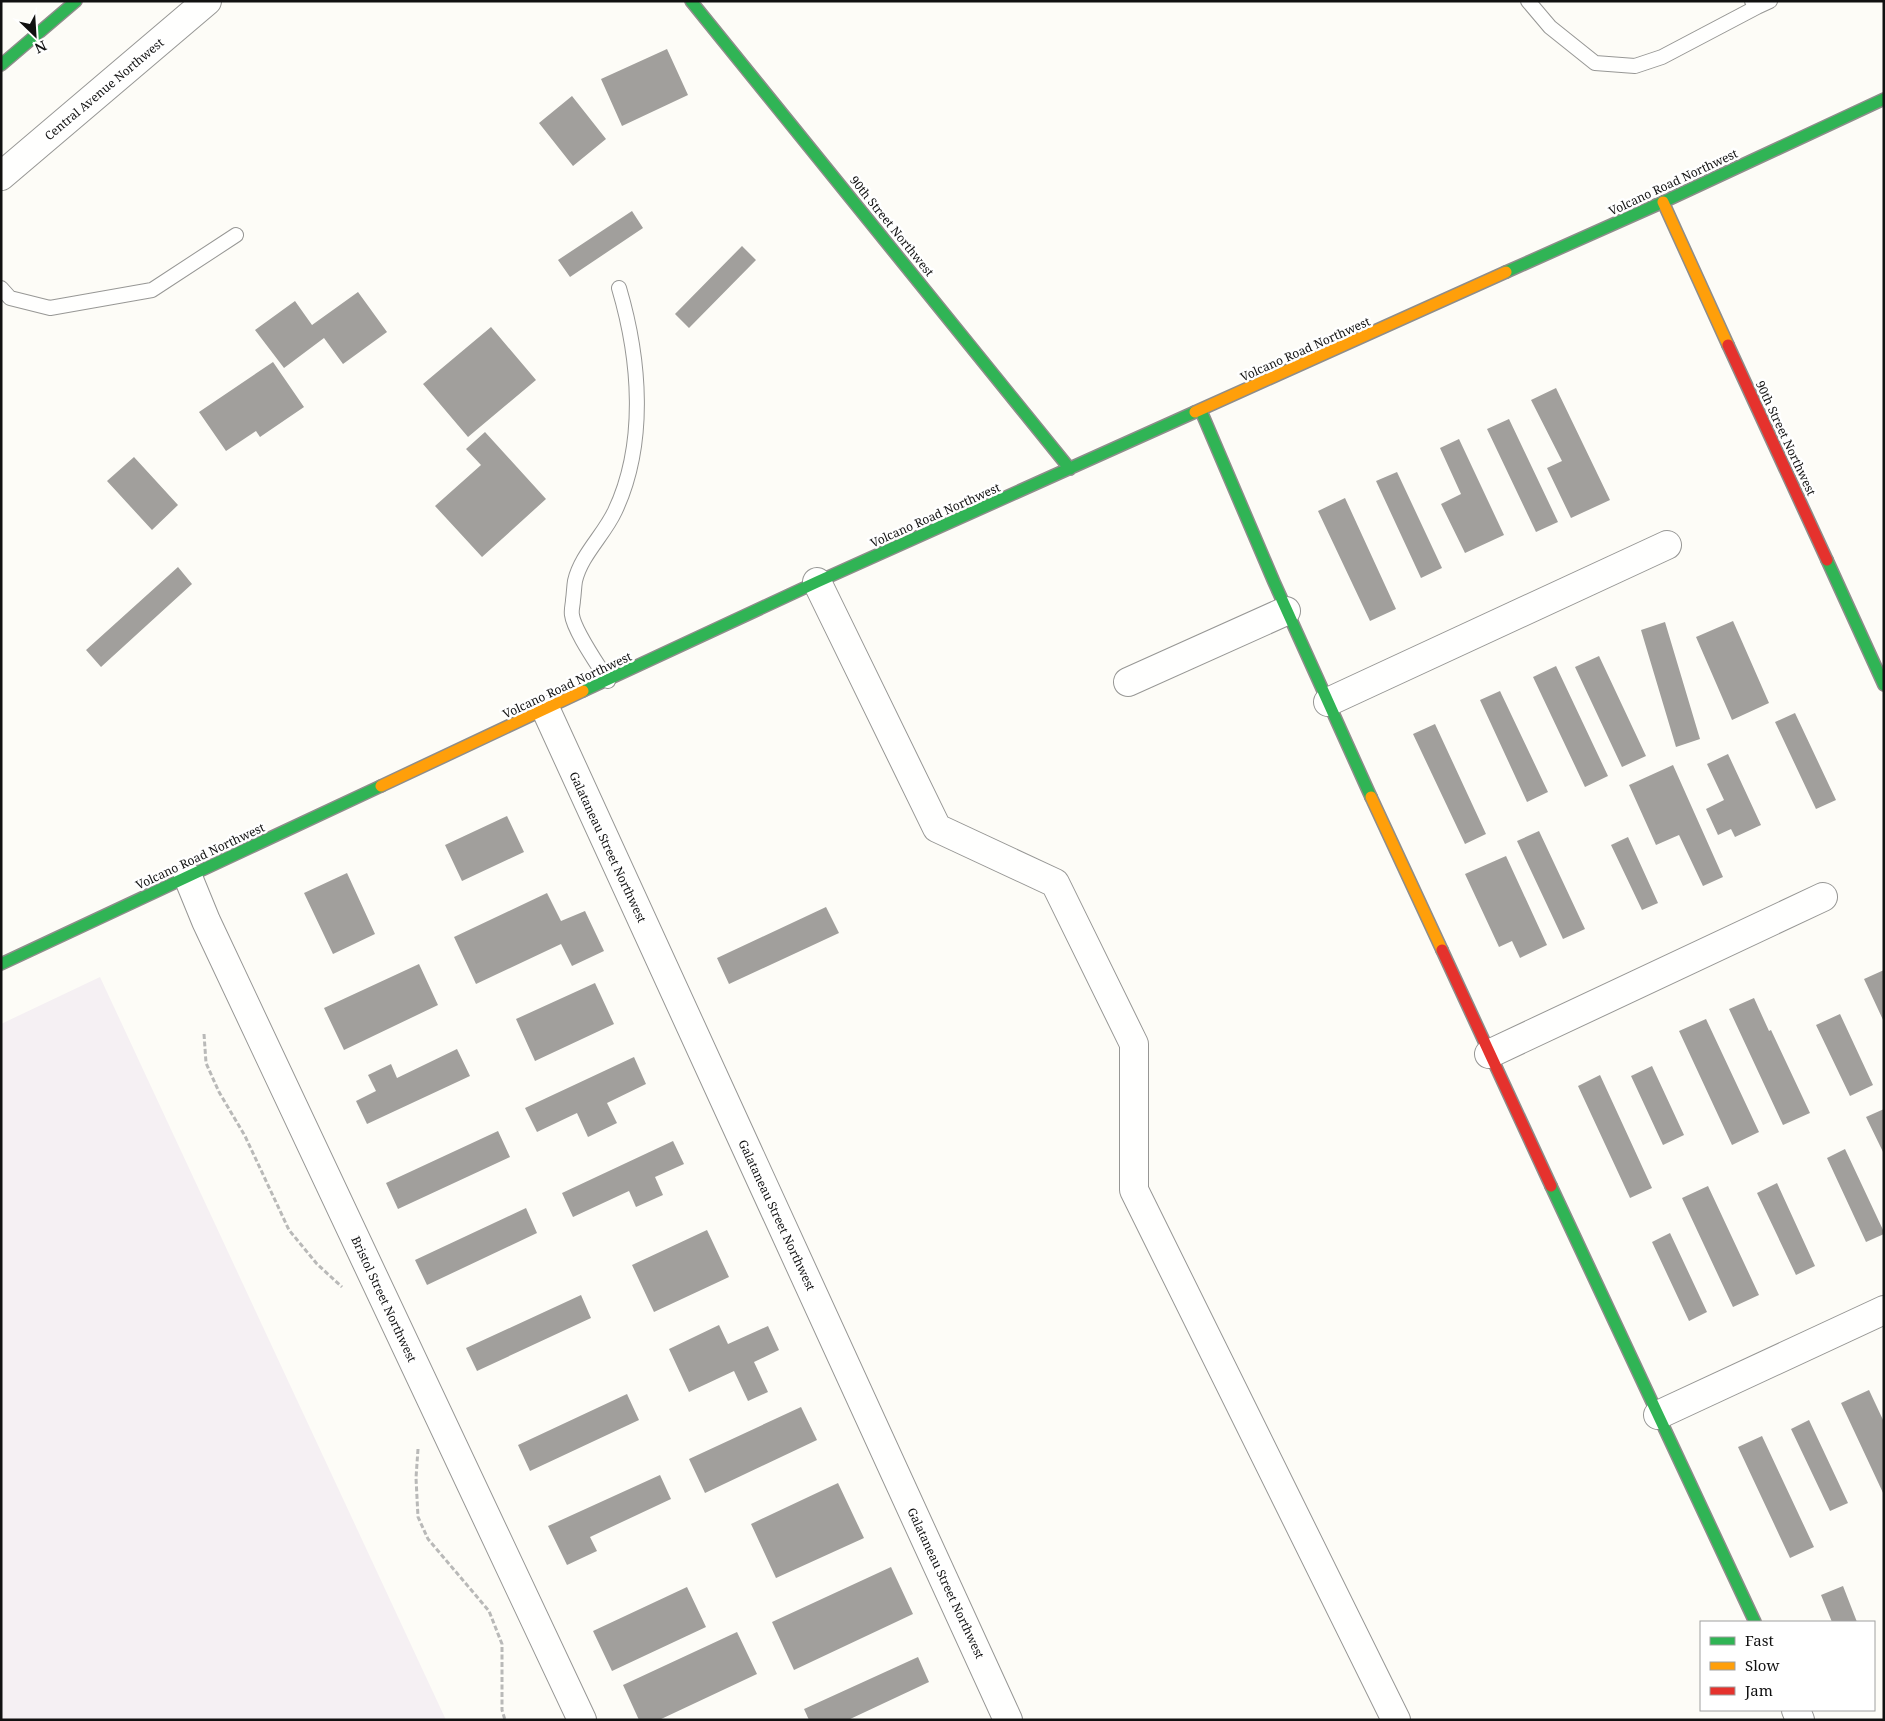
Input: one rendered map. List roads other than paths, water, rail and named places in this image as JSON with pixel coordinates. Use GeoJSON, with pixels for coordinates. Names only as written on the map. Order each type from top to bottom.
{"type":"FeatureCollection","features":[{"type":"Feature","properties":{"kind":"street"},"geometry":{"type":"LineString","coordinates":[[1,65],[76,1]]}},
{"type":"Feature","properties":{"kind":"street","name":"Central Avenue Northwest"},"geometry":{"type":"LineString","coordinates":[[1,176],[208,1]]}},
{"type":"Feature","properties":{"kind":"street","name":"90th Street Northwest"},"geometry":{"type":"LineString","coordinates":[[691,1],[1070,469]]}},
{"type":"Feature","properties":{"kind":"street","name":"Volcano Road Northwest"},"geometry":{"type":"LineString","coordinates":[[1,964],[817,582],[1663,202],[1884,99]]}},
{"type":"Feature","properties":{"kind":"street","name":"90th Street Northwest"},"geometry":{"type":"LineString","coordinates":[[1663,202],[1884,684]]}},
{"type":"Feature","properties":{"kind":"street"},"geometry":{"type":"LineString","coordinates":[[1201,411],[1286,610],[1489,1054],[1755,1621]]}},
{"type":"Feature","properties":{"kind":"street"},"geometry":{"type":"LineString","coordinates":[[1328,702],[1667,545]]}},
{"type":"Feature","properties":{"kind":"street"},"geometry":{"type":"LineString","coordinates":[[817,582],[937,828],[1055,883],[1134,1044],[1134,1190],[1396,1720]]}},
{"type":"Feature","properties":{"kind":"street"},"geometry":{"type":"LineString","coordinates":[[1128,682],[1286,610]]}},
{"type":"Feature","properties":{"kind":"street","name":"Galataneau Street Northwest"},"geometry":{"type":"LineString","coordinates":[[546,710],[1008,1720]]}},
{"type":"Feature","properties":{"kind":"street","name":"Bristol Street Northwest"},"geometry":{"type":"LineString","coordinates":[[188,877],[206,921],[582,1720]]}},
{"type":"Feature","properties":{"kind":"street"},"geometry":{"type":"LineString","coordinates":[[1489,1054],[1823,897]]}},
{"type":"Feature","properties":{"kind":"street"},"geometry":{"type":"LineString","coordinates":[[1658,1415],[1884,1310]]}},
{"type":"Feature","properties":{"kind":"lane"},"geometry":{"type":"LineString","coordinates":[[1528,1],[1550,27],[1596,63],[1634,66],[1662,57],[1754,4],[1770,1]]}},
{"type":"Feature","properties":{"kind":"lane"},"geometry":{"type":"LineString","coordinates":[[1,288],[10,298],[50,308],[152,290],[236,234]]}},
{"type":"Feature","properties":{"kind":"lane"},"geometry":{"type":"LineString","coordinates":[[608,681],[582,639],[572,615],[575,580],[584,561],[614,512],[630,471],[637,429],[635,371],[631,332],[619,288]]}}]}
